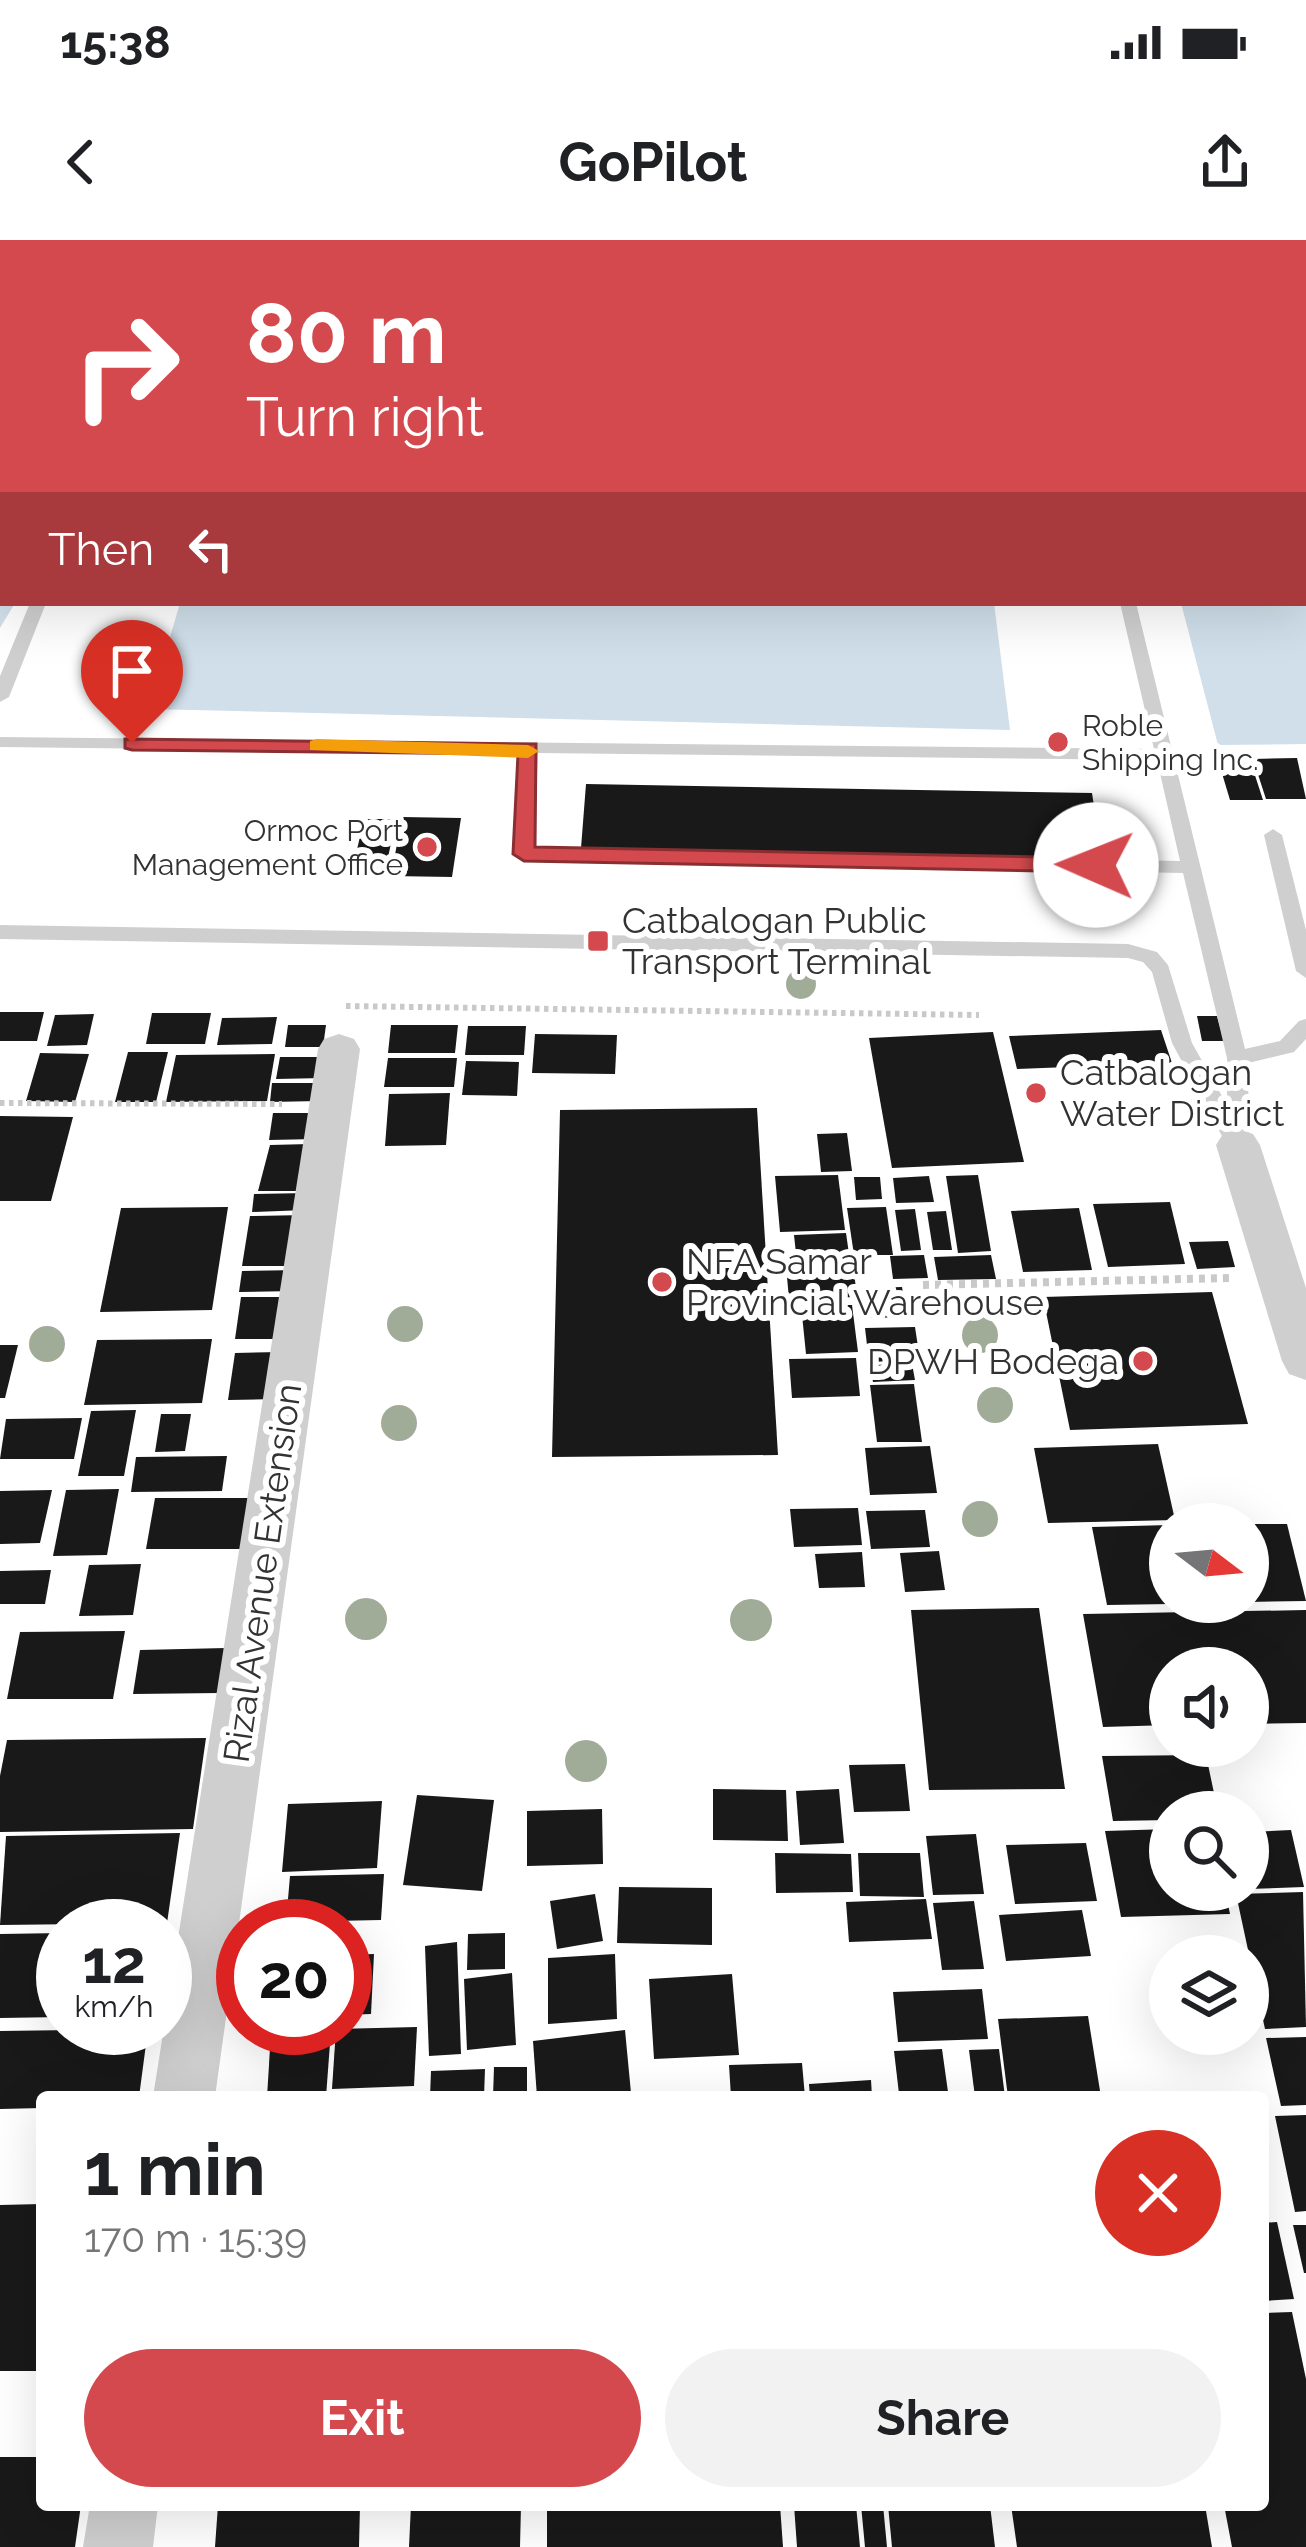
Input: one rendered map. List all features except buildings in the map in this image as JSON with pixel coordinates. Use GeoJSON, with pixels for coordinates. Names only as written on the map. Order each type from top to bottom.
{"type":"FeatureCollection","features":[{"type":"Feature","properties":{"kind":"street","name":"Rizal Avenue Extension"},"geometry":{"type":"LineString","coordinates":[[185,2091],[341,1033]]}},
{"type":"Feature","properties":{"kind":"street"},"geometry":{"type":"LineString","coordinates":[[1238,1144],[1306,1361]]}},
{"type":"Feature","properties":{"kind":"street"},"geometry":{"type":"LineString","coordinates":[[118,2547],[123,2511]]}},
{"type":"Feature","properties":{"kind":"lane"},"geometry":{"type":"LineString","coordinates":[[0,697],[37,606]]}},
{"type":"Feature","properties":{"kind":"lane"},"geometry":{"type":"LineString","coordinates":[[1130,606],[1237,1058],[1238,1144]]}},
{"type":"Feature","properties":{"kind":"lane"},"geometry":{"type":"LineString","coordinates":[[0,742],[1164,755]]}},
{"type":"Feature","properties":{"kind":"lane"},"geometry":{"type":"LineString","coordinates":[[529,748],[524,854],[1191,867]]}},
{"type":"Feature","properties":{"kind":"lane"},"geometry":{"type":"LineString","coordinates":[[1273,835],[1306,971]]}},
{"type":"Feature","properties":{"kind":"lane"},"geometry":{"type":"LineString","coordinates":[[0,932],[1128,951],[1150,957],[1161,970],[1182,1043],[1238,1144]]}},
{"type":"Feature","properties":{"kind":"lane"},"geometry":{"type":"LineString","coordinates":[[1237,1058],[1287,1047],[1306,1025]]}},
{"type":"Feature","properties":{"kind":"path"},"geometry":{"type":"LineString","coordinates":[[341,1033],[347,1002],[979,1015]]}},
{"type":"Feature","properties":{"kind":"path"},"geometry":{"type":"LineString","coordinates":[[0,1103],[331,1105]]}},
{"type":"Feature","properties":{"kind":"path"},"geometry":{"type":"LineString","coordinates":[[923,1286],[1280,1277]]}},
{"type":"Feature","properties":{"kind":"shaded area"},"geometry":{"type":"Polygon","coordinates":[[[0,606],[13,606],[0,628],[0,606]]]}},
{"type":"Feature","properties":{"kind":"shaded area"},"geometry":{"type":"Polygon","coordinates":[[[179,606],[994,606],[1010,730],[149,709],[179,606]]]}},
{"type":"Feature","properties":{"kind":"shaded area"},"geometry":{"type":"Polygon","coordinates":[[[1182,606],[1306,606],[1306,744],[1218,745],[1182,606]]]}},
{"type":"Feature","properties":{"kind":"slow traffic"},"geometry":{"type":"LineString","coordinates":[[317,746],[528,751]]}},
{"type":"Feature","properties":{"kind":"place","name":"Roble Shipping Inc."},"geometry":{"type":"Point","coordinates":[1058,742]}},
{"type":"Feature","properties":{"kind":"place","name":"Ormoc Port Management Office"},"geometry":{"type":"Point","coordinates":[427,847]}},
{"type":"Feature","properties":{"kind":"place","name":"Catbalogan Public Transport Terminal"},"geometry":{"type":"Point","coordinates":[598,941]}},
{"type":"Feature","properties":{"kind":"place","name":"Catbalogan Water District"},"geometry":{"type":"Point","coordinates":[1036,1093]}},
{"type":"Feature","properties":{"kind":"place","name":"NFA Samar Provincial Warehouse"},"geometry":{"type":"Point","coordinates":[662,1282]}},
{"type":"Feature","properties":{"kind":"place","name":"DPWH Bodega"},"geometry":{"type":"Point","coordinates":[1143,1361]}},
{"type":"Feature","properties":{"kind":"route"},"geometry":{"type":"LineString","coordinates":[[132,743],[529,748],[524,854],[1096,865]]}}]}
